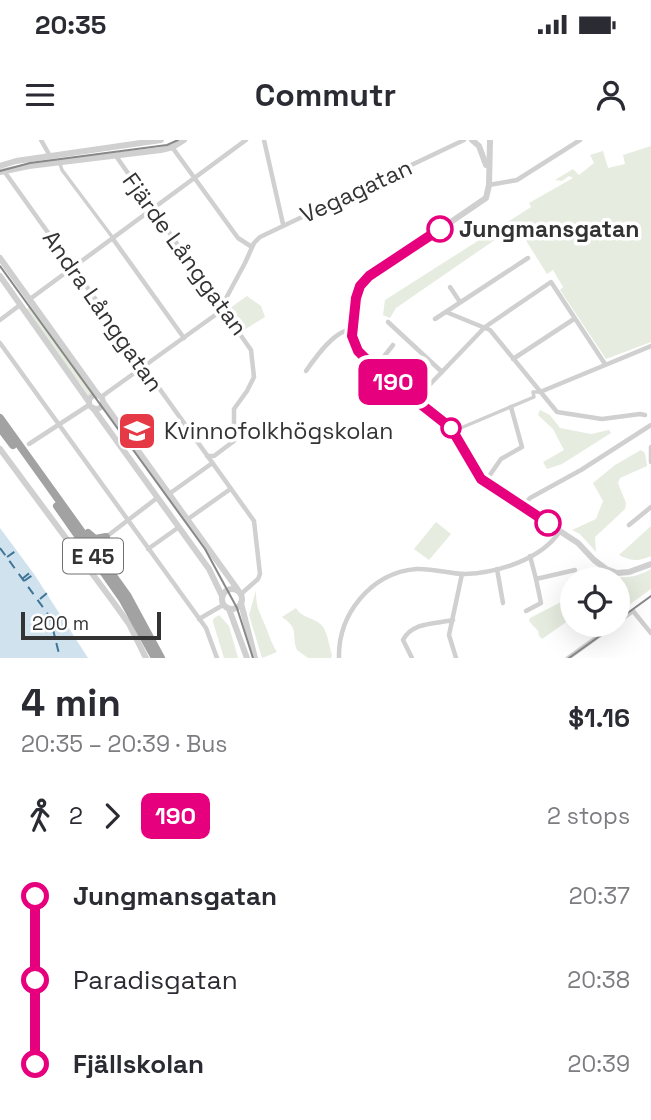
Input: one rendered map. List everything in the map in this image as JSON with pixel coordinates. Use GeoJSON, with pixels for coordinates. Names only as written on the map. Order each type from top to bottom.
{"type":"FeatureCollection","features":[{"type":"Feature","properties":{"kind":"highway","name":"E 45"},"geometry":{"type":"LineString","coordinates":[[0,418],[133,604],[161,658]]}},
{"type":"Feature","properties":{"kind":"highway","name":"E 45"},"geometry":{"type":"LineString","coordinates":[[1,429],[123,600],[155,658]]}},
{"type":"Feature","properties":{"kind":"highway"},"geometry":{"type":"LineString","coordinates":[[79,528],[95,539],[106,537]]}},
{"type":"Feature","properties":{"kind":"highway"},"geometry":{"type":"LineString","coordinates":[[105,565],[100,548],[106,537]]}},
{"type":"Feature","properties":{"kind":"street"},"geometry":{"type":"LineString","coordinates":[[41,140],[50,156]]}},
{"type":"Feature","properties":{"kind":"street"},"geometry":{"type":"LineString","coordinates":[[1,168],[50,156],[161,140]]}},
{"type":"Feature","properties":{"kind":"street"},"geometry":{"type":"LineString","coordinates":[[1,168],[116,156],[172,147],[184,140]]}},
{"type":"Feature","properties":{"kind":"street"},"geometry":{"type":"LineString","coordinates":[[30,299],[246,140]]}},
{"type":"Feature","properties":{"kind":"street"},"geometry":{"type":"LineString","coordinates":[[264,140],[283,225]]}},
{"type":"Feature","properties":{"kind":"street","name":"Vegagatan"},"geometry":{"type":"LineString","coordinates":[[252,247],[260,237],[283,225],[464,140]]}},
{"type":"Feature","properties":{"kind":"street"},"geometry":{"type":"LineString","coordinates":[[471,140],[486,148],[489,185],[484,201],[369,276],[358,292],[352,330],[358,351],[375,368],[451,428],[475,471],[485,482],[579,543],[598,564],[610,571],[629,572],[651,564]]}},
{"type":"Feature","properties":{"kind":"street"},"geometry":{"type":"LineString","coordinates":[[489,185],[517,180],[580,140]]}},
{"type":"Feature","properties":{"kind":"street"},"geometry":{"type":"LineString","coordinates":[[90,405],[99,408],[101,398],[216,315],[252,247],[238,238],[172,147]]}},
{"type":"Feature","properties":{"kind":"street","name":"Fjärde Långgatan"},"geometry":{"type":"LineString","coordinates":[[116,156],[250,344],[254,373],[250,387],[234,409],[234,441],[214,456],[207,456]]}},
{"type":"Feature","properties":{"kind":"street"},"geometry":{"type":"LineString","coordinates":[[60,162],[62,170],[184,338]]}},
{"type":"Feature","properties":{"kind":"street","name":"Andra Långgatan"},"geometry":{"type":"LineString","coordinates":[[1,168],[229,490],[254,521],[260,574],[258,579],[239,592]]}},
{"type":"Feature","properties":{"kind":"street"},"geometry":{"type":"LineString","coordinates":[[0,258],[239,592],[255,658]]}},
{"type":"Feature","properties":{"kind":"street"},"geometry":{"type":"LineString","coordinates":[[435,319],[528,258]]}},
{"type":"Feature","properties":{"kind":"street"},"geometry":{"type":"LineString","coordinates":[[0,276],[209,569],[225,607],[231,612],[246,658]]}},
{"type":"Feature","properties":{"kind":"street"},"geometry":{"type":"LineString","coordinates":[[415,400],[485,327],[551,282],[605,364]]}},
{"type":"Feature","properties":{"kind":"street"},"geometry":{"type":"LineString","coordinates":[[450,287],[460,302]]}},
{"type":"Feature","properties":{"kind":"street"},"geometry":{"type":"LineString","coordinates":[[0,320],[20,305]]}},
{"type":"Feature","properties":{"kind":"street"},"geometry":{"type":"LineString","coordinates":[[446,312],[485,327],[554,409],[561,413],[602,419],[640,414],[645,415],[651,424],[581,470],[530,498],[522,506]]}},
{"type":"Feature","properties":{"kind":"street"},"geometry":{"type":"LineString","coordinates":[[513,359],[574,319]]}},
{"type":"Feature","properties":{"kind":"street"},"geometry":{"type":"LineString","coordinates":[[388,322],[442,372]]}},
{"type":"Feature","properties":{"kind":"street"},"geometry":{"type":"LineString","coordinates":[[306,371],[315,357],[341,331],[352,330]]}},
{"type":"Feature","properties":{"kind":"street"},"geometry":{"type":"LineString","coordinates":[[0,343],[199,619],[211,637],[217,658]]}},
{"type":"Feature","properties":{"kind":"street"},"geometry":{"type":"LineString","coordinates":[[375,368],[393,345]]}},
{"type":"Feature","properties":{"kind":"street"},"geometry":{"type":"LineString","coordinates":[[456,430],[534,397],[533,392],[540,392],[651,346]]}},
{"type":"Feature","properties":{"kind":"street"},"geometry":{"type":"LineString","coordinates":[[29,444],[90,405],[92,396],[101,398]]}},
{"type":"Feature","properties":{"kind":"street"},"geometry":{"type":"LineString","coordinates":[[485,482],[500,459],[522,447],[511,407]]}},
{"type":"Feature","properties":{"kind":"street"},"geometry":{"type":"LineString","coordinates":[[645,415],[651,408]]}},
{"type":"Feature","properties":{"kind":"street"},"geometry":{"type":"LineString","coordinates":[[651,447],[651,462]]}},
{"type":"Feature","properties":{"kind":"street"},"geometry":{"type":"LineString","coordinates":[[0,449],[129,624],[146,658]]}},
{"type":"Feature","properties":{"kind":"street"},"geometry":{"type":"LineString","coordinates":[[169,494],[211,464]]}},
{"type":"Feature","properties":{"kind":"street"},"geometry":{"type":"LineString","coordinates":[[188,519],[229,490]]}},
{"type":"Feature","properties":{"kind":"street"},"geometry":{"type":"LineString","coordinates":[[106,537],[157,498]]}},
{"type":"Feature","properties":{"kind":"street"},"geometry":{"type":"LineString","coordinates":[[629,525],[651,507]]}},
{"type":"Feature","properties":{"kind":"street"},"geometry":{"type":"LineString","coordinates":[[148,549],[179,527]]}},
{"type":"Feature","properties":{"kind":"street"},"geometry":{"type":"LineString","coordinates":[[339,658],[342,629],[350,612],[377,583],[397,573],[415,569],[461,573],[497,569],[550,545],[560,531]]}},
{"type":"Feature","properties":{"kind":"street"},"geometry":{"type":"LineString","coordinates":[[526,611],[541,603],[530,556]]}},
{"type":"Feature","properties":{"kind":"street"},"geometry":{"type":"LineString","coordinates":[[497,569],[503,603]]}},
{"type":"Feature","properties":{"kind":"street"},"geometry":{"type":"LineString","coordinates":[[456,658],[449,638],[461,573]]}},
{"type":"Feature","properties":{"kind":"street"},"geometry":{"type":"LineString","coordinates":[[536,579],[560,573]]}},
{"type":"Feature","properties":{"kind":"street"},"geometry":{"type":"LineString","coordinates":[[222,596],[229,589],[239,592]]}},
{"type":"Feature","properties":{"kind":"street"},"geometry":{"type":"LineString","coordinates":[[199,619],[225,607],[235,609],[242,603]]}},
{"type":"Feature","properties":{"kind":"street"},"geometry":{"type":"LineString","coordinates":[[630,613],[633,611],[651,633]]}},
{"type":"Feature","properties":{"kind":"street"},"geometry":{"type":"LineString","coordinates":[[412,658],[403,640],[408,632],[416,627],[454,620]]}},
{"type":"Feature","properties":{"kind":"street"},"geometry":{"type":"LineString","coordinates":[[568,658],[597,637]]}},
{"type":"Feature","properties":{"kind":"shaded area"},"geometry":{"type":"Polygon","coordinates":[[[651,146],[651,342],[606,359],[560,290],[563,287],[553,270],[547,274],[520,231],[517,234],[512,228],[396,308],[390,318],[383,315],[385,300],[531,207],[529,203],[573,178],[569,176],[562,181],[555,180],[573,169],[579,175],[594,163],[590,155],[603,151],[608,168],[625,164],[623,155],[651,146]]]}},
{"type":"Feature","properties":{"kind":"shaded area"},"geometry":{"type":"Polygon","coordinates":[[[247,296],[261,306],[265,317],[244,330],[230,308],[247,296]]]}},
{"type":"Feature","properties":{"kind":"shaded area"},"geometry":{"type":"Polygon","coordinates":[[[30,305],[93,391],[89,396],[26,311],[30,305]]]}},
{"type":"Feature","properties":{"kind":"shaded area"},"geometry":{"type":"Polygon","coordinates":[[[540,410],[550,415],[560,428],[591,434],[609,430],[611,433],[562,464],[547,469],[543,462],[564,450],[553,429],[538,415],[540,410]]]}},
{"type":"Feature","properties":{"kind":"shaded area"},"geometry":{"type":"Polygon","coordinates":[[[641,450],[645,453],[647,466],[620,478],[618,483],[626,503],[625,509],[595,537],[596,552],[580,534],[572,530],[596,519],[603,501],[593,483],[615,465],[641,450]]]}},
{"type":"Feature","properties":{"kind":"shaded area"},"geometry":{"type":"Polygon","coordinates":[[[436,522],[451,534],[429,560],[414,549],[436,522]]]}},
{"type":"Feature","properties":{"kind":"shaded area"},"geometry":{"type":"Polygon","coordinates":[[[651,526],[651,556],[635,560],[619,555],[651,526]]]}},
{"type":"Feature","properties":{"kind":"shaded area"},"geometry":{"type":"Polygon","coordinates":[[[651,569],[651,589],[630,604],[630,577],[651,569]]]}},
{"type":"Feature","properties":{"kind":"shaded area"},"geometry":{"type":"Polygon","coordinates":[[[256,590],[258,609],[277,652],[262,658],[249,615],[256,590]]]}},
{"type":"Feature","properties":{"kind":"shaded area"},"geometry":{"type":"Polygon","coordinates":[[[560,603],[560,626],[542,639],[529,621],[560,603]]]}},
{"type":"Feature","properties":{"kind":"shaded area"},"geometry":{"type":"Polygon","coordinates":[[[296,608],[323,627],[331,658],[308,658],[297,650],[293,629],[282,617],[296,608]]]}},
{"type":"Feature","properties":{"kind":"shaded area"},"geometry":{"type":"Polygon","coordinates":[[[219,615],[229,626],[238,658],[224,658],[213,622],[219,615]]]}},
{"type":"Feature","properties":{"kind":"water"},"geometry":{"type":"Polygon","coordinates":[[[0,528],[34,574],[88,658],[0,658],[0,528]]]}},
{"type":"Feature","properties":{"kind":"ferry route"},"geometry":{"type":"LineString","coordinates":[[0,548],[50,617],[60,658]]}},
{"type":"Feature","properties":{"kind":"ferry route"},"geometry":{"type":"LineString","coordinates":[[7,557],[17,550]]}},
{"type":"Feature","properties":{"kind":"ferry route"},"geometry":{"type":"LineString","coordinates":[[22,579],[32,571]]}},
{"type":"Feature","properties":{"kind":"ferry route"},"geometry":{"type":"LineString","coordinates":[[24,581],[34,574]]}},
{"type":"Feature","properties":{"kind":"ferry route"},"geometry":{"type":"LineString","coordinates":[[40,599],[47,593]]}},
{"type":"Feature","properties":{"kind":"tram line"},"geometry":{"type":"LineString","coordinates":[[0,171],[30,163],[167,145],[178,140]]}},
{"type":"Feature","properties":{"kind":"tram line"},"geometry":{"type":"LineString","coordinates":[[0,266],[205,549],[237,608],[253,658]]}},
{"type":"Feature","properties":{"kind":"tram line"},"geometry":{"type":"LineString","coordinates":[[630,611],[651,596]]}},
{"type":"Feature","properties":{"kind":"tram line"},"geometry":{"type":"LineString","coordinates":[[569,658],[598,637]]}},
{"type":"Feature","properties":{"kind":"bus line","name":"190"},"geometry":{"type":"LineString","coordinates":[[440,229],[369,276],[360,286],[352,336],[358,351],[375,368],[451,428],[481,479],[548,523]]}},
{"type":"Feature","properties":{"kind":"place","name":"Jungmansgatan"},"geometry":{"type":"Point","coordinates":[440,229]}},
{"type":"Feature","properties":{"kind":"place","name":"Kvinnofolkhögskolan"},"geometry":{"type":"Point","coordinates":[137,431]}}]}
